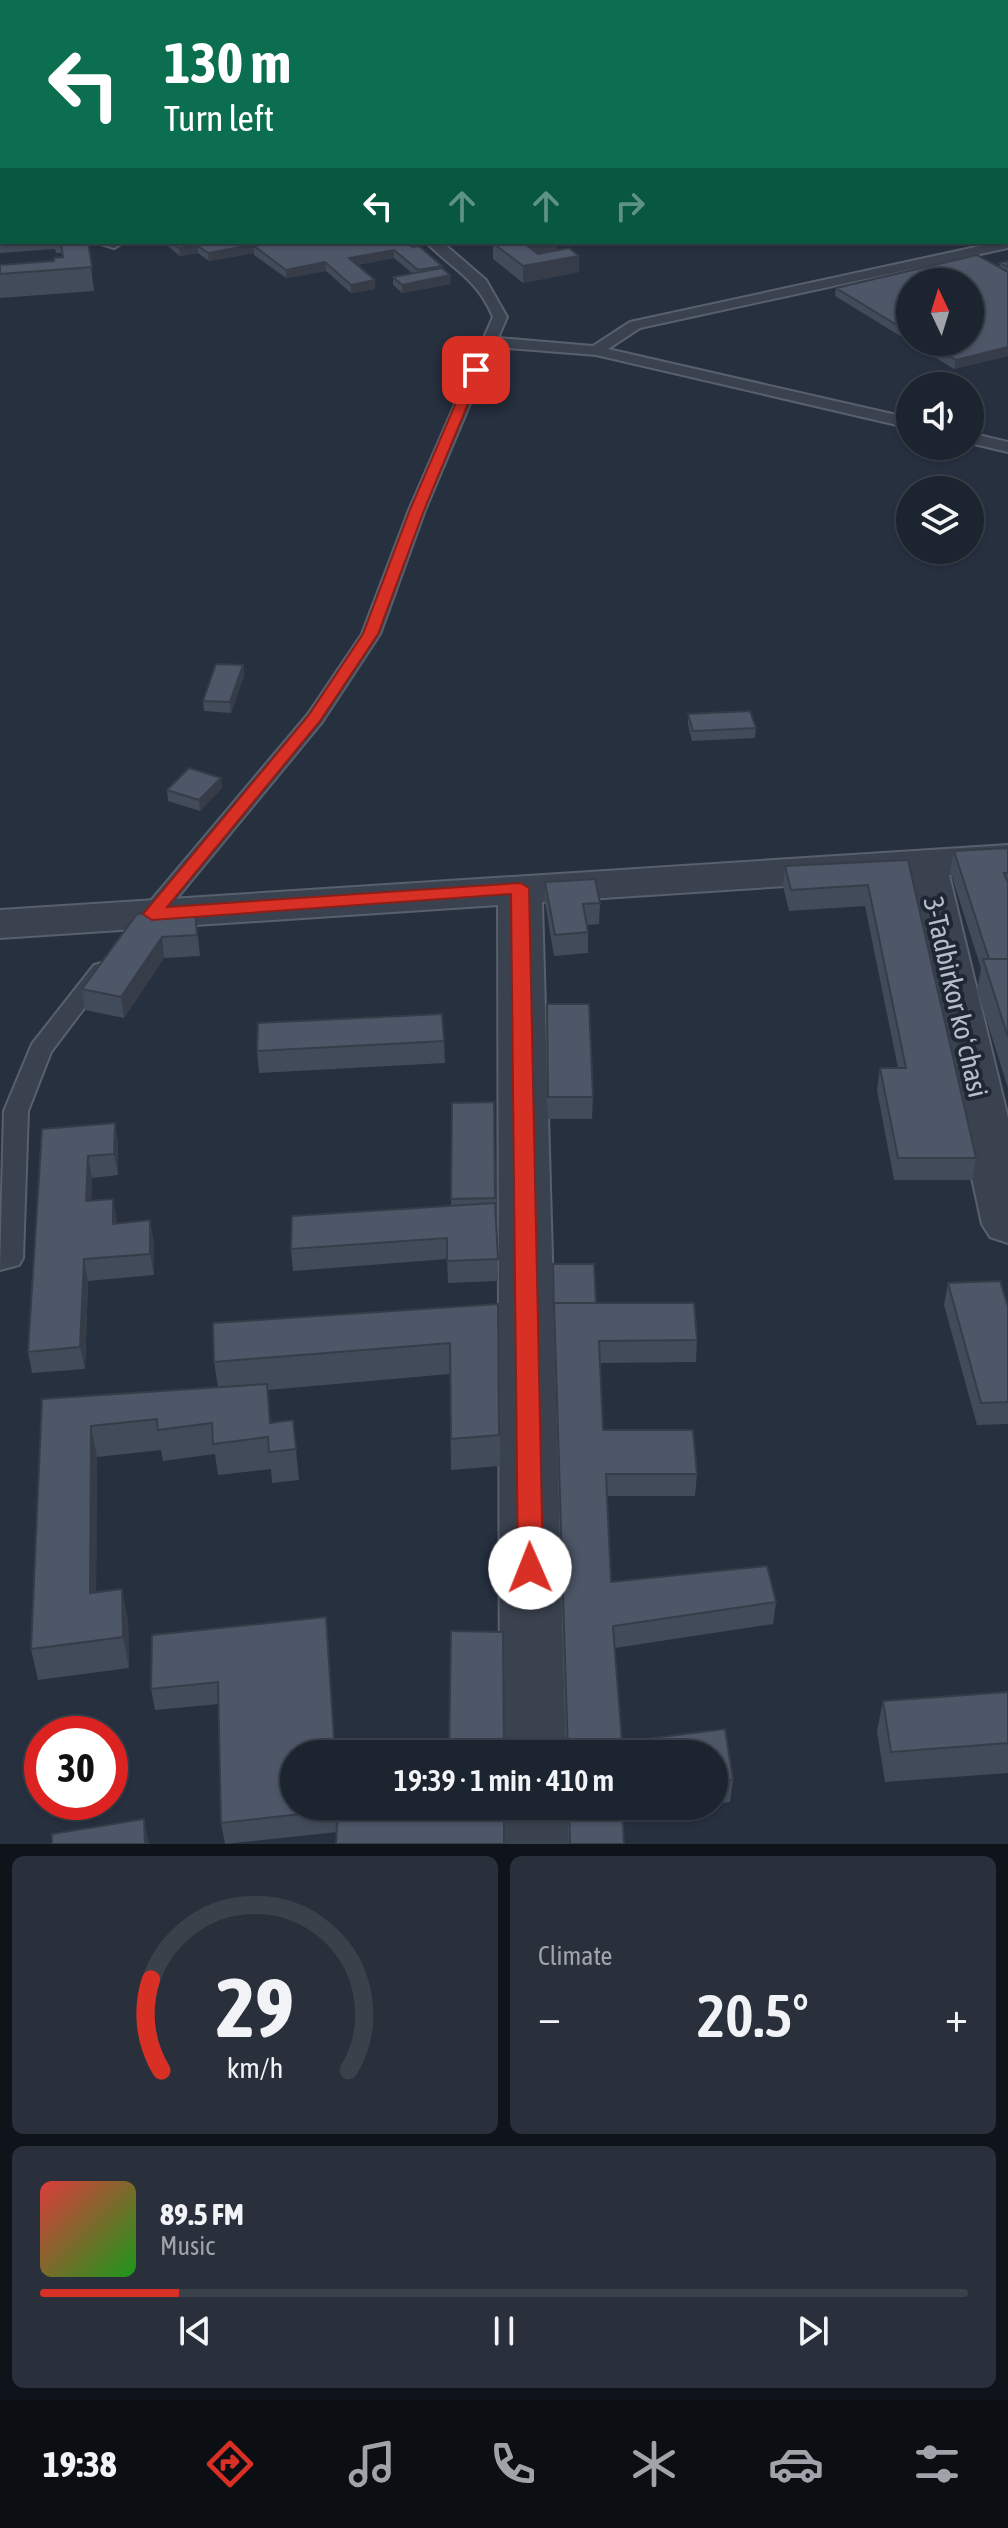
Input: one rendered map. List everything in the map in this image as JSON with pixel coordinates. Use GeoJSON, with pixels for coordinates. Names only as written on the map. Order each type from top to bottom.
{"type":"FeatureCollection","features":[{"type":"Feature","properties":{"kind":"street"},"geometry":{"type":"LineString","coordinates":[[0,924],[143,924],[520,888],[1008,858]]}},
{"type":"Feature","properties":{"kind":"street","name":"3-Tadbirkor koʻchasi"},"geometry":{"type":"LineString","coordinates":[[925,864],[1008,1224]]}},
{"type":"Feature","properties":{"kind":"street"},"geometry":{"type":"LineString","coordinates":[[520,888],[533,1740]]}},
{"type":"Feature","properties":{"kind":"street"},"geometry":{"type":"LineString","coordinates":[[534,1820],[535,1844]]}},
{"type":"Feature","properties":{"kind":"lane"},"geometry":{"type":"LineString","coordinates":[[143,924],[315,718],[371,634],[417,510],[500,317],[492,294],[468,267],[436,244]]}},
{"type":"Feature","properties":{"kind":"lane"},"geometry":{"type":"LineString","coordinates":[[596,351],[635,325],[1008,244]]}},
{"type":"Feature","properties":{"kind":"lane"},"geometry":{"type":"LineString","coordinates":[[488,342],[596,351],[896,420]]}},
{"type":"Feature","properties":{"kind":"lane"},"geometry":{"type":"LineString","coordinates":[[984,441],[1008,447]]}},
{"type":"Feature","properties":{"kind":"lane"},"geometry":{"type":"LineString","coordinates":[[0,1260],[10,1258],[16,1111],[40,1050],[115,955]]}},
{"type":"Feature","properties":{"kind":"building"},"geometry":{"type":"Polygon","coordinates":[[[61,244],[88,244],[92,267],[0,274],[0,265],[54,261],[54,258],[63,257],[61,244]]]}},
{"type":"Feature","properties":{"kind":"building"},"geometry":{"type":"Polygon","coordinates":[[[174,244],[255,244],[208,253],[197,245],[179,248],[174,244]]]}},
{"type":"Feature","properties":{"kind":"building"},"geometry":{"type":"Polygon","coordinates":[[[408,244],[419,246],[442,266],[418,270],[394,250],[349,258],[375,280],[351,285],[325,262],[286,270],[254,246],[408,244]]]}},
{"type":"Feature","properties":{"kind":"building"},"geometry":{"type":"Polygon","coordinates":[[[494,244],[531,244],[526,245],[538,254],[569,248],[579,256],[523,266],[494,244]]]}},
{"type":"Feature","properties":{"kind":"building"},"geometry":{"type":"Polygon","coordinates":[[[977,255],[1008,272],[1008,347],[984,353],[984,268],[921,268],[977,255]]]}},
{"type":"Feature","properties":{"kind":"building"},"geometry":{"type":"Polygon","coordinates":[[[442,268],[450,275],[402,285],[393,277],[442,268]]]}},
{"type":"Feature","properties":{"kind":"building"},"geometry":{"type":"Polygon","coordinates":[[[896,274],[896,324],[836,288],[896,274]]]}},
{"type":"Feature","properties":{"kind":"building"},"geometry":{"type":"Polygon","coordinates":[[[949,356],[972,356],[956,360],[949,356]]]}},
{"type":"Feature","properties":{"kind":"building"},"geometry":{"type":"Polygon","coordinates":[[[216,664],[243,665],[230,702],[203,701],[216,664]]]}},
{"type":"Feature","properties":{"kind":"building"},"geometry":{"type":"Polygon","coordinates":[[[750,711],[756,728],[693,731],[688,714],[750,711]]]}},
{"type":"Feature","properties":{"kind":"building"},"geometry":{"type":"Polygon","coordinates":[[[189,768],[221,778],[199,800],[167,790],[189,768]]]}},
{"type":"Feature","properties":{"kind":"building"},"geometry":{"type":"Polygon","coordinates":[[[1008,848],[1008,873],[1004,873],[1008,883],[1008,959],[989,959],[954,851],[1008,848]]]}},
{"type":"Feature","properties":{"kind":"building"},"geometry":{"type":"Polygon","coordinates":[[[908,860],[976,1158],[898,1158],[880,1068],[906,1068],[868,885],[791,890],[785,866],[908,860]]]}},
{"type":"Feature","properties":{"kind":"building"},"geometry":{"type":"Polygon","coordinates":[[[595,879],[600,903],[583,904],[588,932],[555,935],[545,882],[595,879]]]}},
{"type":"Feature","properties":{"kind":"building"},"geometry":{"type":"Polygon","coordinates":[[[195,908],[197,935],[162,937],[121,997],[82,989],[137,914],[195,908]]]}},
{"type":"Feature","properties":{"kind":"building"},"geometry":{"type":"Polygon","coordinates":[[[983,959],[1008,959],[1008,1037],[983,959]]]}},
{"type":"Feature","properties":{"kind":"building"},"geometry":{"type":"Polygon","coordinates":[[[547,1004],[589,1004],[593,1097],[548,1097],[547,1004]]]}},
{"type":"Feature","properties":{"kind":"building"},"geometry":{"type":"Polygon","coordinates":[[[442,1014],[444,1041],[257,1051],[258,1023],[442,1014]]]}},
{"type":"Feature","properties":{"kind":"building"},"geometry":{"type":"Polygon","coordinates":[[[494,1102],[495,1198],[451,1199],[452,1103],[494,1102]]]}},
{"type":"Feature","properties":{"kind":"building"},"geometry":{"type":"Polygon","coordinates":[[[115,1123],[114,1154],[88,1156],[86,1201],[113,1199],[113,1224],[150,1220],[150,1254],[84,1259],[80,1347],[28,1352],[42,1129],[115,1123]]]}},
{"type":"Feature","properties":{"kind":"building"},"geometry":{"type":"Polygon","coordinates":[[[495,1203],[498,1259],[447,1261],[447,1238],[291,1249],[292,1216],[495,1203]]]}},
{"type":"Feature","properties":{"kind":"building"},"geometry":{"type":"Polygon","coordinates":[[[553,1264],[594,1264],[596,1303],[554,1303],[554,1314],[553,1264]]]}},
{"type":"Feature","properties":{"kind":"building"},"geometry":{"type":"Polygon","coordinates":[[[1000,1281],[1008,1307],[1008,1402],[981,1403],[948,1283],[1000,1281]]]}},
{"type":"Feature","properties":{"kind":"building"},"geometry":{"type":"Polygon","coordinates":[[[554,1303],[694,1303],[697,1340],[599,1341],[603,1430],[693,1430],[697,1474],[606,1474],[611,1582],[767,1566],[776,1602],[613,1626],[622,1740],[568,1740],[554,1303]]]}},
{"type":"Feature","properties":{"kind":"building"},"geometry":{"type":"Polygon","coordinates":[[[498,1304],[499,1435],[451,1439],[450,1343],[214,1362],[213,1323],[498,1304]]]}},
{"type":"Feature","properties":{"kind":"building"},"geometry":{"type":"Polygon","coordinates":[[[267,1384],[270,1423],[293,1420],[296,1449],[269,1452],[268,1437],[213,1444],[212,1423],[158,1430],[157,1419],[91,1426],[90,1593],[122,1589],[123,1637],[31,1649],[42,1399],[267,1384]]]}},
{"type":"Feature","properties":{"kind":"building"},"geometry":{"type":"Polygon","coordinates":[[[326,1617],[334,1740],[280,1740],[280,1816],[221,1823],[218,1682],[151,1689],[152,1635],[326,1617]]]}},
{"type":"Feature","properties":{"kind":"building"},"geometry":{"type":"Polygon","coordinates":[[[451,1631],[503,1632],[504,1740],[449,1740],[451,1631]]]}},
{"type":"Feature","properties":{"kind":"building"},"geometry":{"type":"Polygon","coordinates":[[[1008,1692],[1008,1743],[891,1752],[883,1701],[1008,1692]]]}},
{"type":"Feature","properties":{"kind":"building"},"geometry":{"type":"Polygon","coordinates":[[[725,1729],[727,1740],[638,1740],[725,1729]]]}},
{"type":"Feature","properties":{"kind":"building"},"geometry":{"type":"Polygon","coordinates":[[[728,1748],[733,1780],[728,1781],[728,1748]]]}},
{"type":"Feature","properties":{"kind":"building"},"geometry":{"type":"Polygon","coordinates":[[[144,1819],[145,1844],[52,1844],[52,1834],[144,1819]]]}},
{"type":"Feature","properties":{"kind":"building"},"geometry":{"type":"Polygon","coordinates":[[[337,1820],[504,1820],[504,1844],[336,1844],[337,1820]]]}},
{"type":"Feature","properties":{"kind":"building"},"geometry":{"type":"Polygon","coordinates":[[[569,1820],[623,1820],[624,1844],[570,1844],[569,1820]]]}},
{"type":"Feature","properties":{"kind":"route"},"geometry":{"type":"LineString","coordinates":[[476,370],[417,510],[371,634],[315,718],[152,914],[520,888],[530,1568]]}}]}
